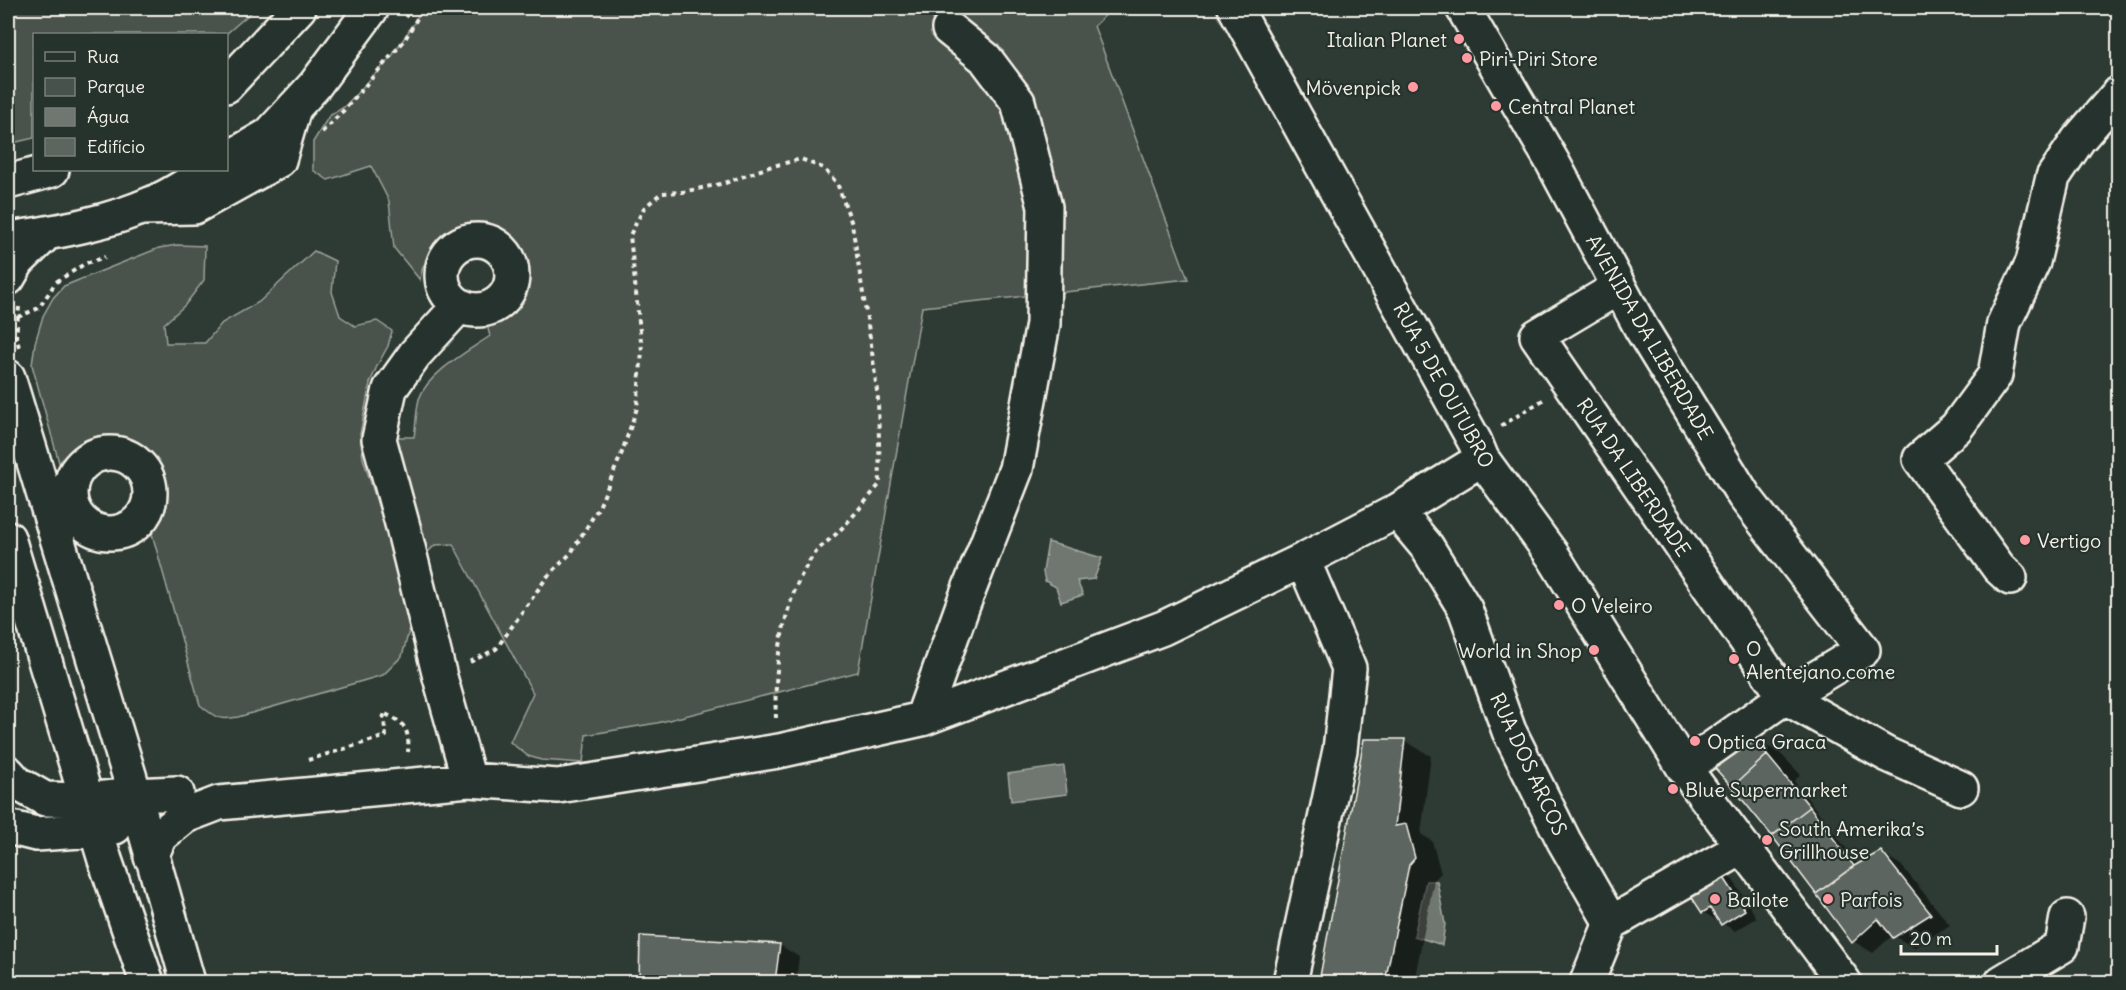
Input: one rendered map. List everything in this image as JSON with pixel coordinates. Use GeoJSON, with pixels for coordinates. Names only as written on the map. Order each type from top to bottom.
{"type":"FeatureCollection","features":[{"type":"Feature","properties":{"kind":"street"},"geometry":{"type":"LineString","coordinates":[[228,84],[299,8]]}},
{"type":"Feature","properties":{"kind":"street","name":"RUA 5 DE OUTUBRO"},"geometry":{"type":"LineString","coordinates":[[1235,8],[1479,450],[1553,556],[1684,768],[1844,982]]}},
{"type":"Feature","properties":{"kind":"street","name":"AVENIDA DA LIBERDADE"},"geometry":{"type":"LineString","coordinates":[[1463,8],[1553,163],[1641,328],[1744,496],[1863,650],[1785,697]]}},
{"type":"Feature","properties":{"kind":"street"},"geometry":{"type":"LineString","coordinates":[[228,159],[269,135],[315,85],[386,16]]}},
{"type":"Feature","properties":{"kind":"street"},"geometry":{"type":"LineString","coordinates":[[922,719],[963,604],[1016,469],[1043,324],[1045,207],[1018,102],[985,58],[949,29]]}},
{"type":"Feature","properties":{"kind":"street"},"geometry":{"type":"LineString","coordinates":[[2010,578],[1999,568],[1920,459],[1956,428],[1995,375],[2004,323],[2033,262],[2053,177],[2078,140],[2118,94]]}},
{"type":"Feature","properties":{"kind":"street"},"geometry":{"type":"LineString","coordinates":[[141,207],[194,207],[279,160],[294,108]]}},
{"type":"Feature","properties":{"kind":"street"},"geometry":{"type":"LineString","coordinates":[[8,182],[48,171]]}},
{"type":"Feature","properties":{"kind":"street"},"geometry":{"type":"LineString","coordinates":[[8,239],[108,219],[156,202],[209,171]]}},
{"type":"Feature","properties":{"kind":"street"},"geometry":{"type":"LineString","coordinates":[[14,291],[18,261],[46,233]]}},
{"type":"Feature","properties":{"kind":"street","name":"RUA DA LIBERDADE"},"geometry":{"type":"LineString","coordinates":[[1618,286],[1537,336],[1785,697]]}},
{"type":"Feature","properties":{"kind":"street"},"geometry":{"type":"LineString","coordinates":[[459,306],[415,354],[390,389],[379,439],[469,780]]}},
{"type":"Feature","properties":{"kind":"street"},"geometry":{"type":"LineString","coordinates":[[14,366],[118,742],[188,982]]}},
{"type":"Feature","properties":{"kind":"street"},"geometry":{"type":"LineString","coordinates":[[8,826],[36,834],[96,830],[138,808],[219,803],[469,780],[558,786],[778,751],[922,719],[1163,628],[1397,511],[1479,450]]}},
{"type":"Feature","properties":{"kind":"street","name":"RUA DOS ARCOS"},"geometry":{"type":"LineString","coordinates":[[1397,511],[1427,547],[1466,609],[1509,731],[1564,842],[1611,923]]}},
{"type":"Feature","properties":{"kind":"street"},"geometry":{"type":"LineString","coordinates":[[8,538],[76,767],[147,982]]}},
{"type":"Feature","properties":{"kind":"street"},"geometry":{"type":"LineString","coordinates":[[1290,982],[1340,750],[1349,668],[1303,560]]}},
{"type":"Feature","properties":{"kind":"street"},"geometry":{"type":"LineString","coordinates":[[1684,768],[1785,697],[1886,754],[1961,788]]}},
{"type":"Feature","properties":{"kind":"street"},"geometry":{"type":"LineString","coordinates":[[118,742],[145,772],[181,805]]}},
{"type":"Feature","properties":{"kind":"street"},"geometry":{"type":"LineString","coordinates":[[53,799],[71,785],[76,767]]}},
{"type":"Feature","properties":{"kind":"street"},"geometry":{"type":"LineString","coordinates":[[8,773],[17,783],[45,799],[53,799],[96,830]]}},
{"type":"Feature","properties":{"kind":"street"},"geometry":{"type":"LineString","coordinates":[[151,857],[160,836],[181,805]]}},
{"type":"Feature","properties":{"kind":"street"},"geometry":{"type":"LineString","coordinates":[[1587,982],[1611,923],[1743,847]]}},
{"type":"Feature","properties":{"kind":"street"},"geometry":{"type":"LineString","coordinates":[[2002,982],[2062,946],[2067,916]]}},
{"type":"Feature","properties":{"kind":"path"},"geometry":{"type":"LineString","coordinates":[[386,16],[412,8]]}},
{"type":"Feature","properties":{"kind":"path"},"geometry":{"type":"LineString","coordinates":[[440,677],[496,649],[546,576],[571,553],[599,507],[621,455],[637,408],[642,351],[630,235],[644,208],[661,193],[682,192],[725,183],[801,159],[823,168],[837,183],[852,224],[872,344],[878,399],[880,484],[841,530],[817,551],[802,574],[787,612],[774,694],[778,751]]}},
{"type":"Feature","properties":{"kind":"path"},"geometry":{"type":"LineString","coordinates":[[14,291],[16,336],[14,366]]}},
{"type":"Feature","properties":{"kind":"path"},"geometry":{"type":"LineString","coordinates":[[1479,450],[1570,384]]}},
{"type":"Feature","properties":{"kind":"green space"},"geometry":{"type":"Polygon","coordinates":[[[8,8],[256,8],[227,33],[33,33],[33,138],[8,144],[8,8]]]}},
{"type":"Feature","properties":{"kind":"green space"},"geometry":{"type":"Polygon","coordinates":[[[422,8],[1113,8],[1094,26],[1188,279],[922,307],[858,672],[657,723],[586,735],[583,763],[541,760],[528,756],[510,742],[533,693],[453,544],[435,545],[426,554],[390,437],[414,437],[419,399],[424,389],[450,363],[490,336],[486,322],[507,305],[523,286],[522,257],[503,235],[482,229],[462,233],[441,246],[423,266],[420,280],[394,248],[389,201],[371,166],[328,180],[313,170],[313,142],[329,116],[344,107],[392,56],[422,8]]]}},
{"type":"Feature","properties":{"kind":"green space"},"geometry":{"type":"Polygon","coordinates":[[[177,245],[205,246],[204,280],[185,305],[164,324],[166,343],[205,343],[222,323],[259,302],[314,251],[335,261],[332,292],[340,316],[355,326],[377,321],[392,331],[388,346],[370,383],[360,434],[363,458],[387,534],[408,617],[409,631],[402,656],[383,675],[238,717],[221,718],[213,715],[200,705],[151,530],[163,498],[164,478],[157,461],[130,443],[112,439],[98,442],[74,454],[60,466],[32,365],[35,343],[43,316],[53,298],[64,286],[159,248],[177,245]]]}},
{"type":"Feature","properties":{"kind":"water"},"geometry":{"type":"Polygon","coordinates":[[[1048,542],[1102,558],[1094,579],[1077,581],[1083,595],[1061,602],[1056,587],[1045,581],[1043,572],[1048,542]]]}},
{"type":"Feature","properties":{"kind":"water"},"geometry":{"type":"Polygon","coordinates":[[[1064,766],[1067,794],[1011,801],[1008,774],[1064,766]]]}},
{"type":"Feature","properties":{"kind":"water"},"geometry":{"type":"Polygon","coordinates":[[[1426,881],[1437,881],[1445,924],[1442,945],[1414,936],[1426,881]]]}},
{"type":"Feature","properties":{"kind":"building"},"geometry":{"type":"Polygon","coordinates":[[[1746,732],[1767,755],[1732,787],[1711,764],[1746,732]]]}},
{"type":"Feature","properties":{"kind":"building"},"geometry":{"type":"Polygon","coordinates":[[[1364,739],[1405,739],[1395,826],[1406,824],[1415,858],[1409,865],[1385,982],[1319,982],[1364,739]]]}},
{"type":"Feature","properties":{"kind":"building"},"geometry":{"type":"Polygon","coordinates":[[[1767,755],[1810,807],[1772,836],[1732,787],[1767,755]]]}},
{"type":"Feature","properties":{"kind":"building"},"geometry":{"type":"Polygon","coordinates":[[[1810,807],[1854,866],[1816,894],[1772,836],[1810,807]]]}},
{"type":"Feature","properties":{"kind":"building"},"geometry":{"type":"Polygon","coordinates":[[[1881,851],[1931,914],[1893,938],[1878,919],[1852,943],[1816,894],[1854,866],[1881,851]]]}},
{"type":"Feature","properties":{"kind":"building","name":"Bailote"},"geometry":{"type":"Polygon","coordinates":[[[1719,870],[1745,910],[1721,925],[1710,908],[1702,913],[1687,890],[1719,870]]]}},
{"type":"Feature","properties":{"kind":"building"},"geometry":{"type":"Polygon","coordinates":[[[640,936],[780,944],[775,982],[639,982],[640,936]]]}},
{"type":"Feature","properties":{"kind":"place","name":"Italian Planet"},"geometry":{"type":"Point","coordinates":[1459,39]}},
{"type":"Feature","properties":{"kind":"place","name":"Piri-Piri Store"},"geometry":{"type":"Point","coordinates":[1467,58]}},
{"type":"Feature","properties":{"kind":"place","name":"Mövenpick"},"geometry":{"type":"Point","coordinates":[1413,87]}},
{"type":"Feature","properties":{"kind":"place","name":"Central Planet"},"geometry":{"type":"Point","coordinates":[1496,106]}},
{"type":"Feature","properties":{"kind":"place","name":"Vertigo"},"geometry":{"type":"Point","coordinates":[2025,540]}},
{"type":"Feature","properties":{"kind":"place","name":"O Veleiro"},"geometry":{"type":"Point","coordinates":[1559,605]}},
{"type":"Feature","properties":{"kind":"place","name":"World in Shop"},"geometry":{"type":"Point","coordinates":[1594,650]}},
{"type":"Feature","properties":{"kind":"place","name":"O Alentejano.come"},"geometry":{"type":"Point","coordinates":[1734,659]}},
{"type":"Feature","properties":{"kind":"place","name":"Optica Graca"},"geometry":{"type":"Point","coordinates":[1695,741]}},
{"type":"Feature","properties":{"kind":"place","name":"Blue Supermarket"},"geometry":{"type":"Point","coordinates":[1673,789]}},
{"type":"Feature","properties":{"kind":"place","name":"South Amerika’s Grillhouse"},"geometry":{"type":"Point","coordinates":[1767,840]}},
{"type":"Feature","properties":{"kind":"place","name":"Bailote"},"geometry":{"type":"Point","coordinates":[1715,899]}},
{"type":"Feature","properties":{"kind":"place","name":"Parfois"},"geometry":{"type":"Point","coordinates":[1828,899]}}]}
